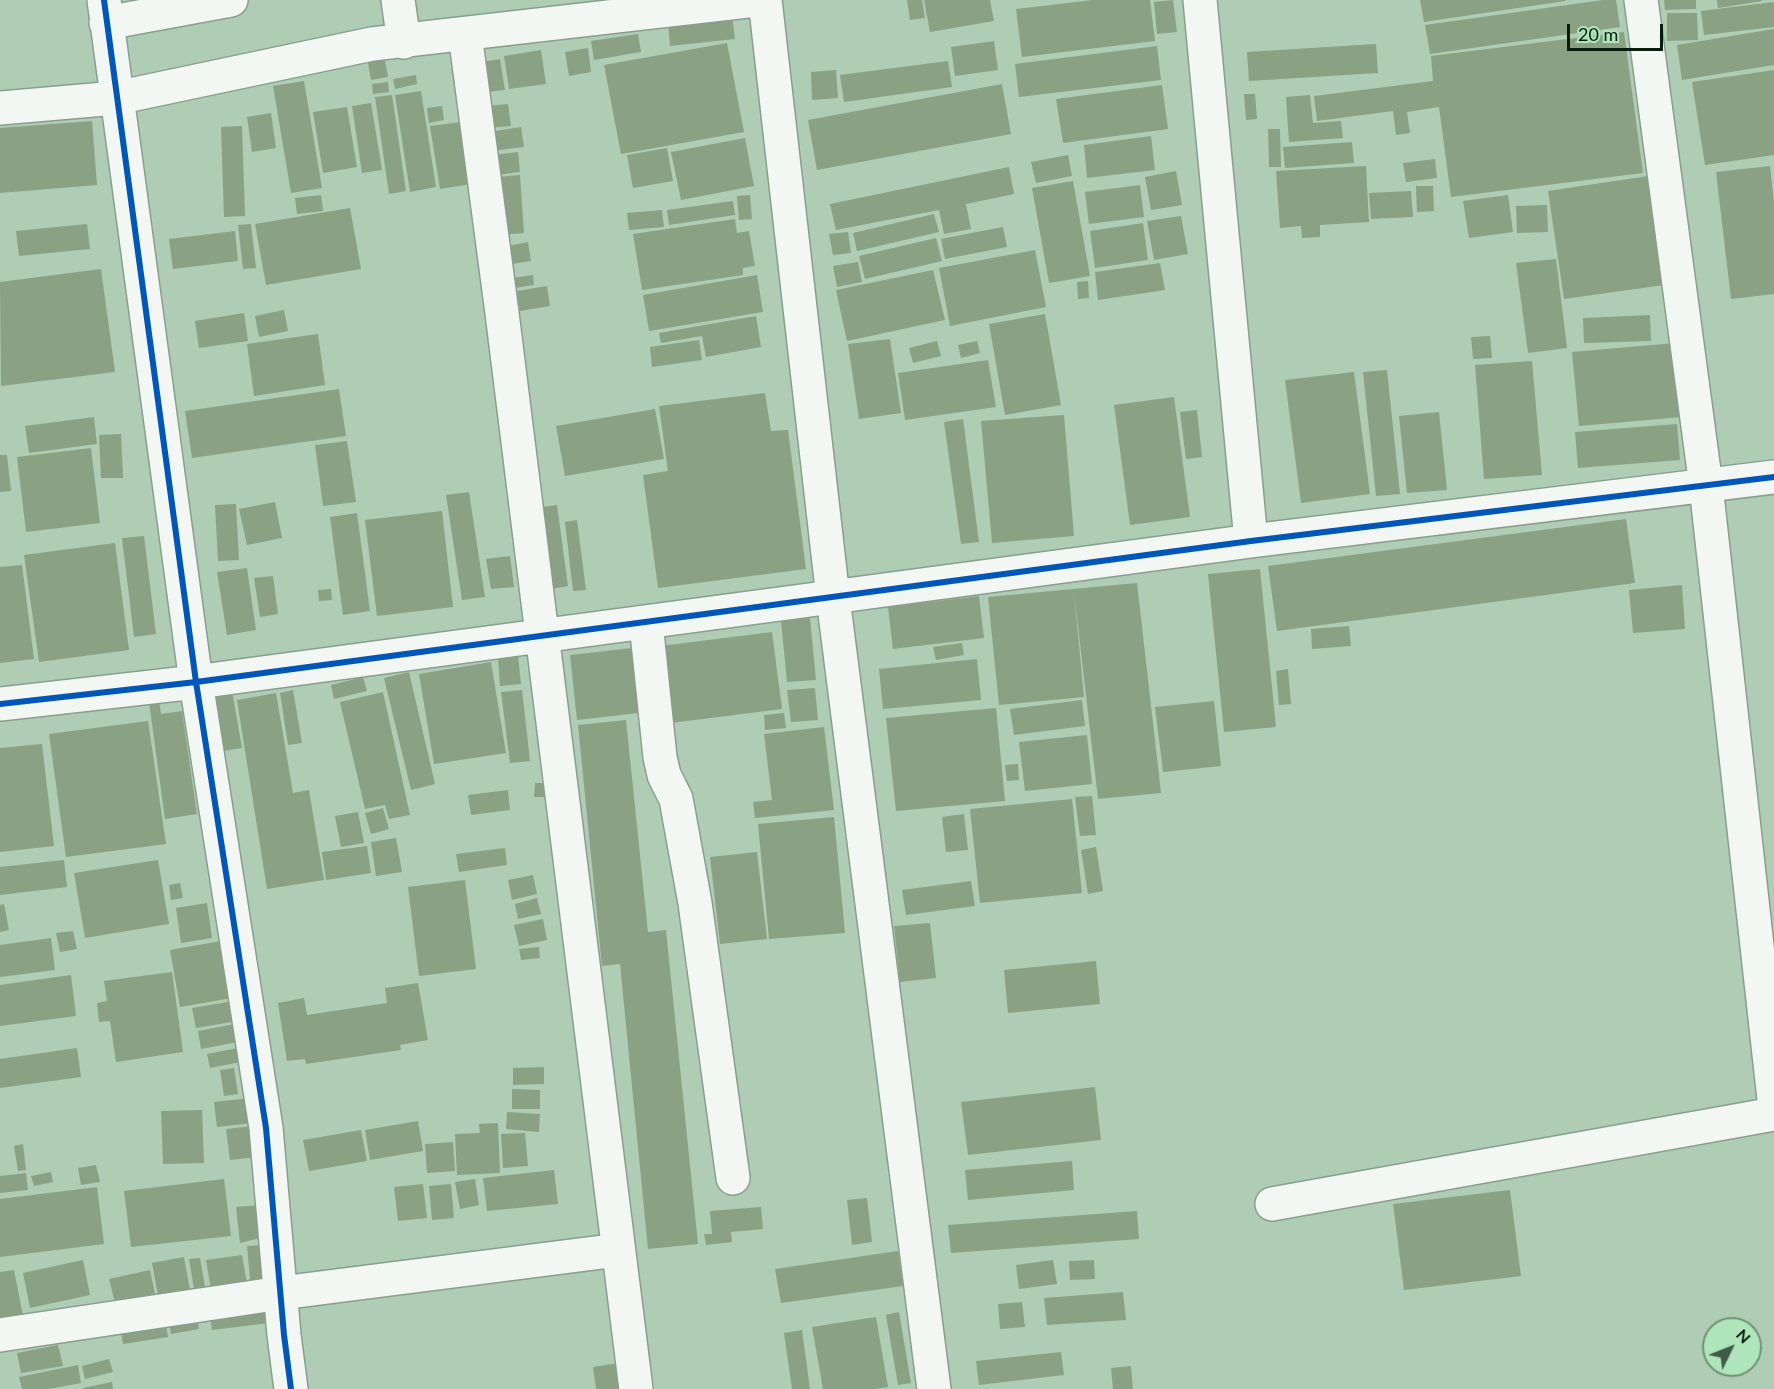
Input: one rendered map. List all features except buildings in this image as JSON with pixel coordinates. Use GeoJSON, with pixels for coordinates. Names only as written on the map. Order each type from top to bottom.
{"type":"FeatureCollection","features":[{"type":"Feature","properties":{"kind":"street"},"geometry":{"type":"LineString","coordinates":[[231,0],[105,12],[196,682],[266,1128],[284,1335],[291,1389]]}},
{"type":"Feature","properties":{"kind":"street"},"geometry":{"type":"LineString","coordinates":[[398,0],[404,42]]}},
{"type":"Feature","properties":{"kind":"street"},"geometry":{"type":"LineString","coordinates":[[0,108],[116,98],[372,44],[756,0]]}},
{"type":"Feature","properties":{"kind":"street"},"geometry":{"type":"LineString","coordinates":[[765,0],[833,598],[934,1389]]}},
{"type":"Feature","properties":{"kind":"street"},"geometry":{"type":"LineString","coordinates":[[1200,0],[1251,541]]}},
{"type":"Feature","properties":{"kind":"street"},"geometry":{"type":"LineString","coordinates":[[1641,0],[1706,486],[1774,1099]]}},
{"type":"Feature","properties":{"kind":"street"},"geometry":{"type":"LineString","coordinates":[[465,34],[636,1389]]}},
{"type":"Feature","properties":{"kind":"street"},"geometry":{"type":"LineString","coordinates":[[0,704],[196,682],[1251,541],[1774,477]]}},
{"type":"Feature","properties":{"kind":"street"},"geometry":{"type":"LineString","coordinates":[[646,622],[660,757],[664,774],[676,799],[695,903],[733,1178]]}},
{"type":"Feature","properties":{"kind":"street"},"geometry":{"type":"LineString","coordinates":[[1272,1204],[1774,1114]]}},
{"type":"Feature","properties":{"kind":"street"},"geometry":{"type":"LineString","coordinates":[[0,1335],[281,1293],[618,1250]]}},
{"type":"Feature","properties":{"kind":"cycle path"},"geometry":{"type":"LineString","coordinates":[[104,0],[196,682],[266,1128],[284,1335],[291,1389]]}},
{"type":"Feature","properties":{"kind":"cycle path"},"geometry":{"type":"LineString","coordinates":[[0,704],[196,682],[1251,541],[1774,477]]}}]}
